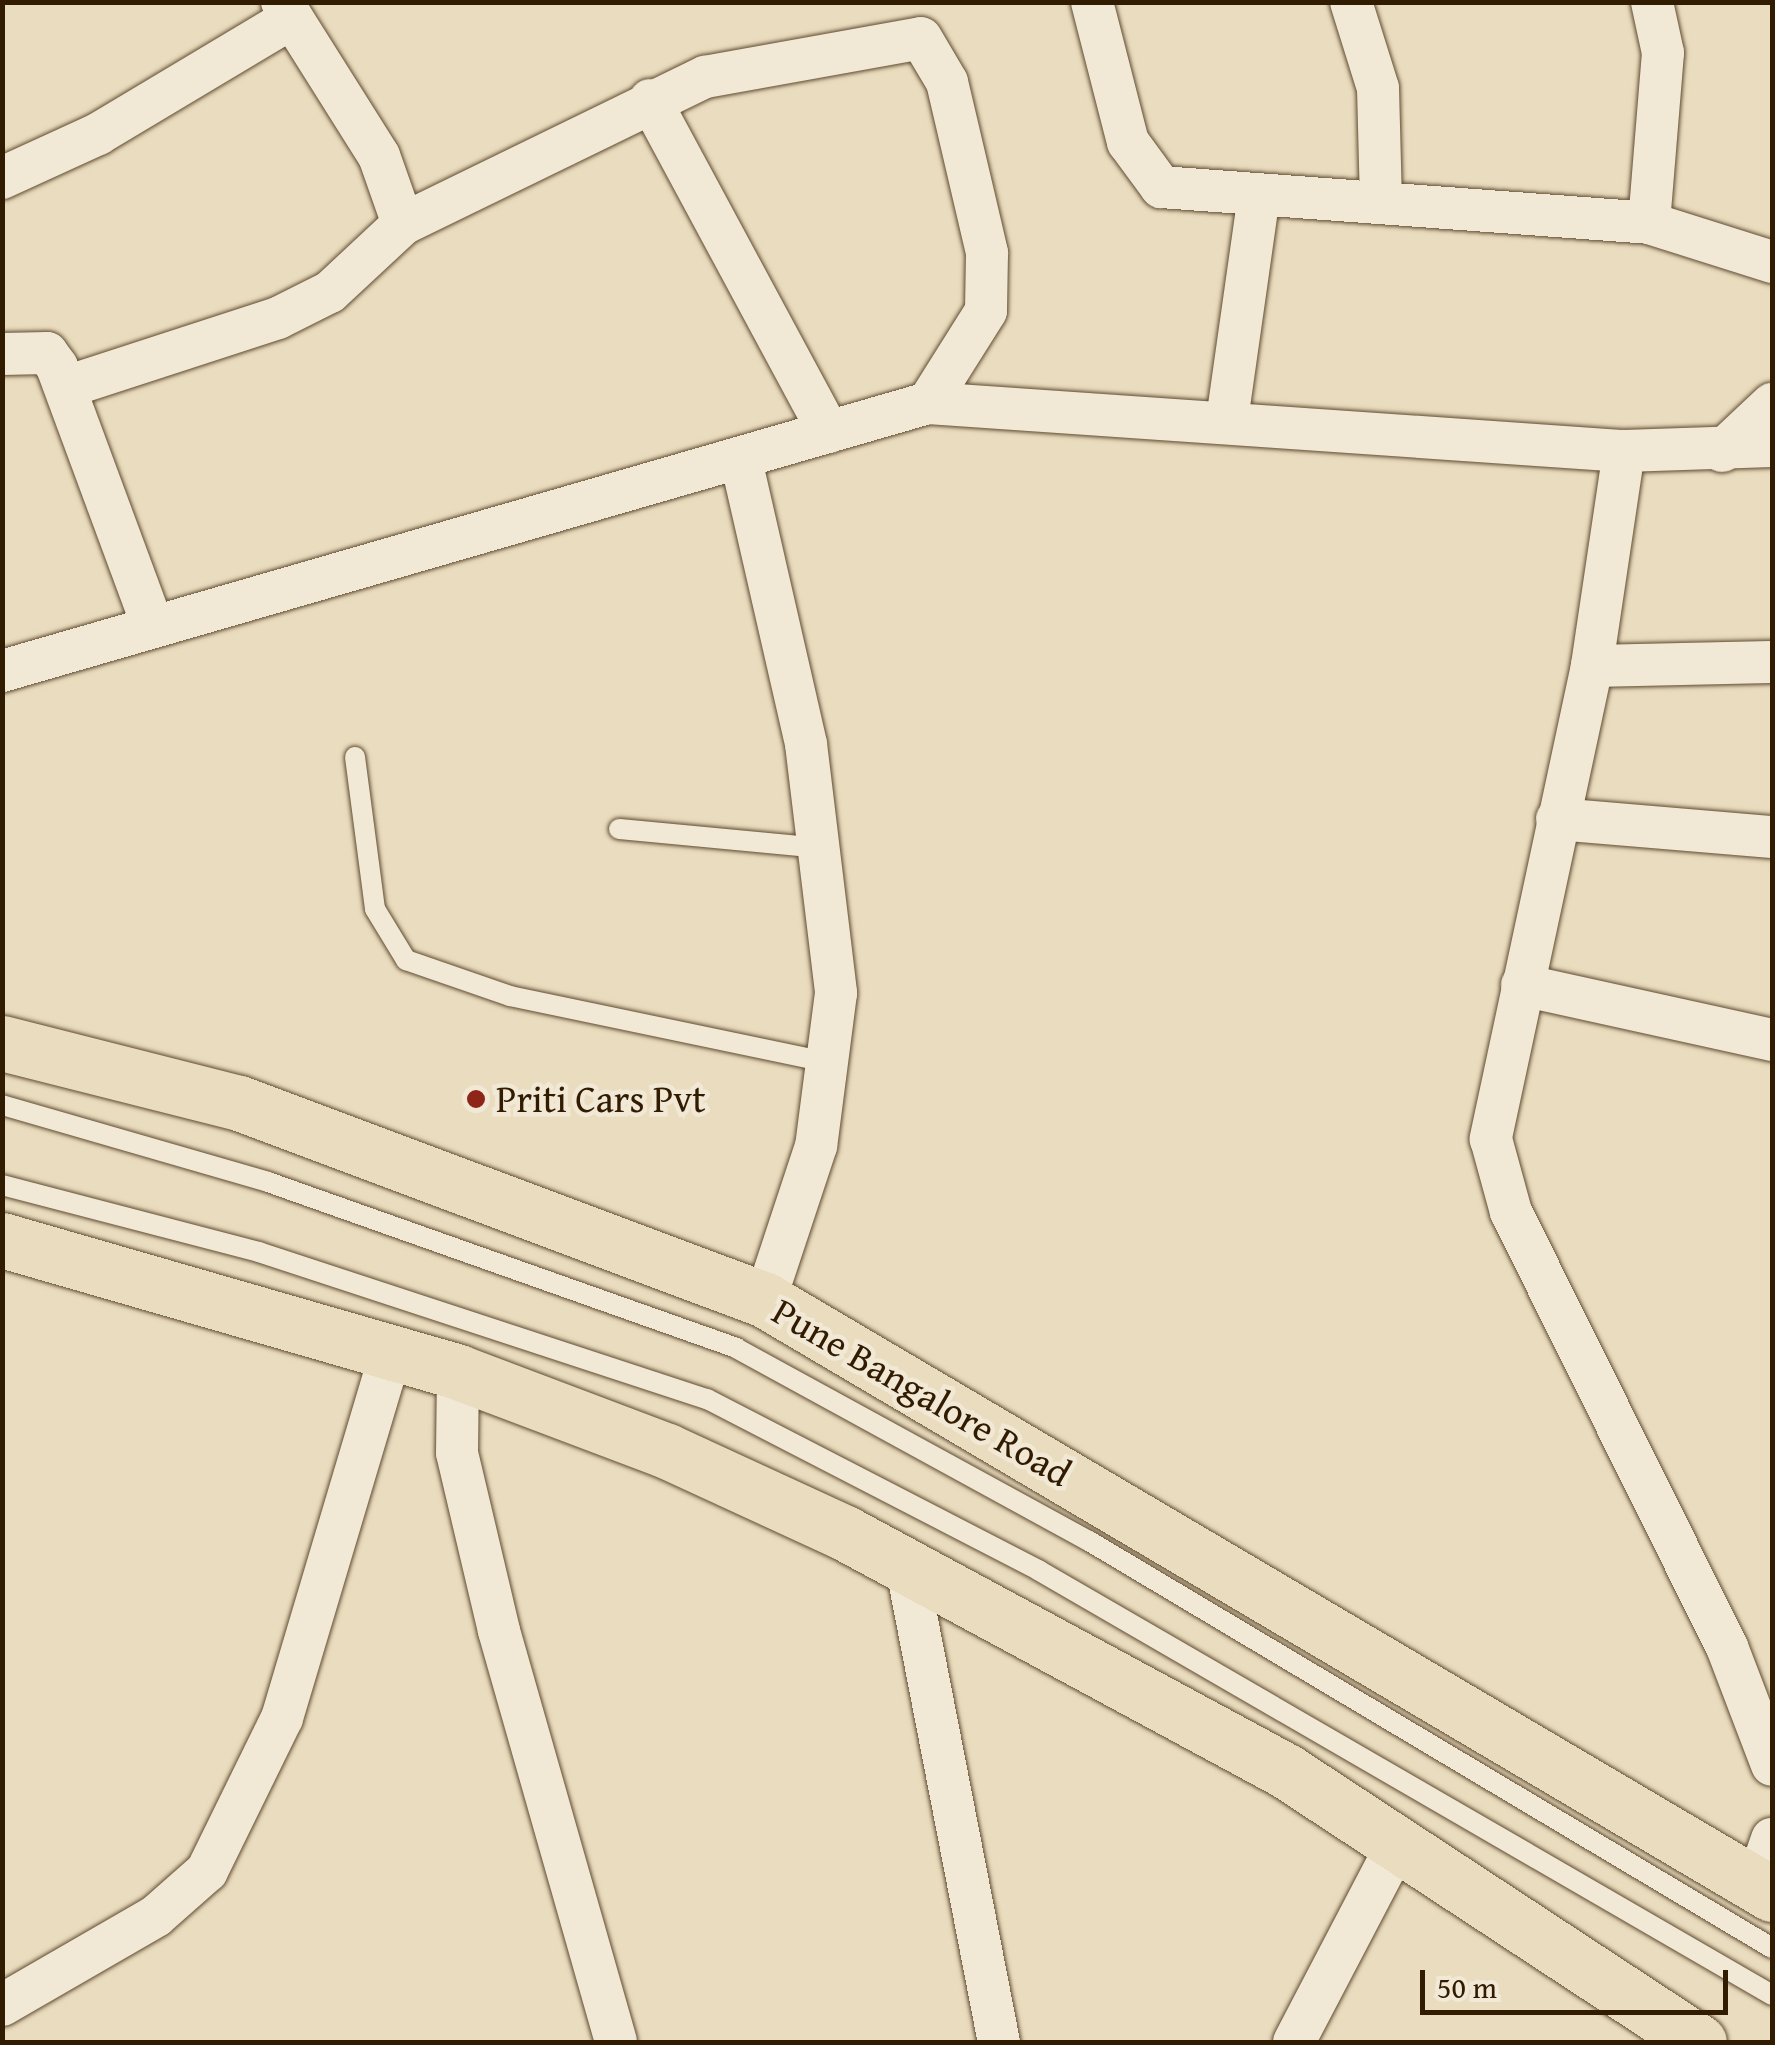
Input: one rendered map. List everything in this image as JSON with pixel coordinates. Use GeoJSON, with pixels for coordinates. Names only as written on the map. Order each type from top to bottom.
{"type":"FeatureCollection","features":[{"type":"Feature","properties":{"kind":"main road","name":"Pune Bangalore Road"},"geometry":{"type":"LineString","coordinates":[[2,1042],[239,1103],[765,1300],[1767,1873]]}},
{"type":"Feature","properties":{"kind":"main road"},"geometry":{"type":"LineString","coordinates":[[2,1240],[458,1372],[667,1450],[906,1564],[1286,1771],[1698,2042]]}},
{"type":"Feature","properties":{"kind":"street"},"geometry":{"type":"LineString","coordinates":[[1092,2],[1144,170],[1184,193],[1381,200],[1650,223],[1772,262]]}},
{"type":"Feature","properties":{"kind":"street"},"geometry":{"type":"LineString","coordinates":[[1351,2],[1378,88],[1381,200]]}},
{"type":"Feature","properties":{"kind":"street"},"geometry":{"type":"LineString","coordinates":[[1650,223],[1663,54],[1652,2]]}},
{"type":"Feature","properties":{"kind":"street"},"geometry":{"type":"LineString","coordinates":[[2,178],[98,134],[287,10],[379,156],[403,224]]}},
{"type":"Feature","properties":{"kind":"street"},"geometry":{"type":"LineString","coordinates":[[66,386],[278,318],[330,292],[403,224],[650,100],[705,77],[897,35],[921,38],[934,51],[976,182],[987,253],[986,311],[928,403]]}},
{"type":"Feature","properties":{"kind":"street"},"geometry":{"type":"LineString","coordinates":[[650,100],[828,432]]}},
{"type":"Feature","properties":{"kind":"street"},"geometry":{"type":"LineString","coordinates":[[1228,420],[1259,196]]}},
{"type":"Feature","properties":{"kind":"street"},"geometry":{"type":"LineString","coordinates":[[2,354],[47,353],[66,386],[153,628]]}},
{"type":"Feature","properties":{"kind":"street"},"geometry":{"type":"LineString","coordinates":[[2,670],[928,403],[1228,420],[1624,450],[1722,451],[1772,446]]}},
{"type":"Feature","properties":{"kind":"street"},"geometry":{"type":"LineString","coordinates":[[1722,451],[1772,404]]}},
{"type":"Feature","properties":{"kind":"street"},"geometry":{"type":"LineString","coordinates":[[1624,450],[1592,666],[1491,1139],[1511,1212],[1719,1631],[1772,1765]]}},
{"type":"Feature","properties":{"kind":"street"},"geometry":{"type":"LineString","coordinates":[[741,460],[822,848],[836,993],[799,1216],[765,1300]]}},
{"type":"Feature","properties":{"kind":"street"},"geometry":{"type":"LineString","coordinates":[[1592,666],[1772,662]]}},
{"type":"Feature","properties":{"kind":"street"},"geometry":{"type":"LineString","coordinates":[[1557,819],[1772,837]]}},
{"type":"Feature","properties":{"kind":"street"},"geometry":{"type":"LineString","coordinates":[[1522,985],[1772,1040]]}},
{"type":"Feature","properties":{"kind":"street"},"geometry":{"type":"LineString","coordinates":[[2,2005],[156,1916],[216,1856],[282,1718],[391,1353]]}},
{"type":"Feature","properties":{"kind":"street"},"geometry":{"type":"LineString","coordinates":[[458,1372],[457,1453],[498,1631],[616,2042]]}},
{"type":"Feature","properties":{"kind":"street"},"geometry":{"type":"LineString","coordinates":[[906,1564],[999,2042]]}},
{"type":"Feature","properties":{"kind":"street"},"geometry":{"type":"LineString","coordinates":[[1294,2042],[1397,1845]]}},
{"type":"Feature","properties":{"kind":"lane"},"geometry":{"type":"LineString","coordinates":[[355,756],[375,909],[406,960],[510,996],[827,1062]]}},
{"type":"Feature","properties":{"kind":"lane"},"geometry":{"type":"LineString","coordinates":[[618,828],[822,848]]}},
{"type":"Feature","properties":{"kind":"lane"},"geometry":{"type":"LineString","coordinates":[[2,1105],[268,1182],[736,1348],[1089,1541],[1772,1948]]}},
{"type":"Feature","properties":{"kind":"lane"},"geometry":{"type":"LineString","coordinates":[[2,1185],[259,1252],[707,1399],[1038,1570],[1772,1996]]}},
{"type":"Feature","properties":{"kind":"place","name":"Priti Cars Pvt"},"geometry":{"type":"Point","coordinates":[476,1099]}}]}
